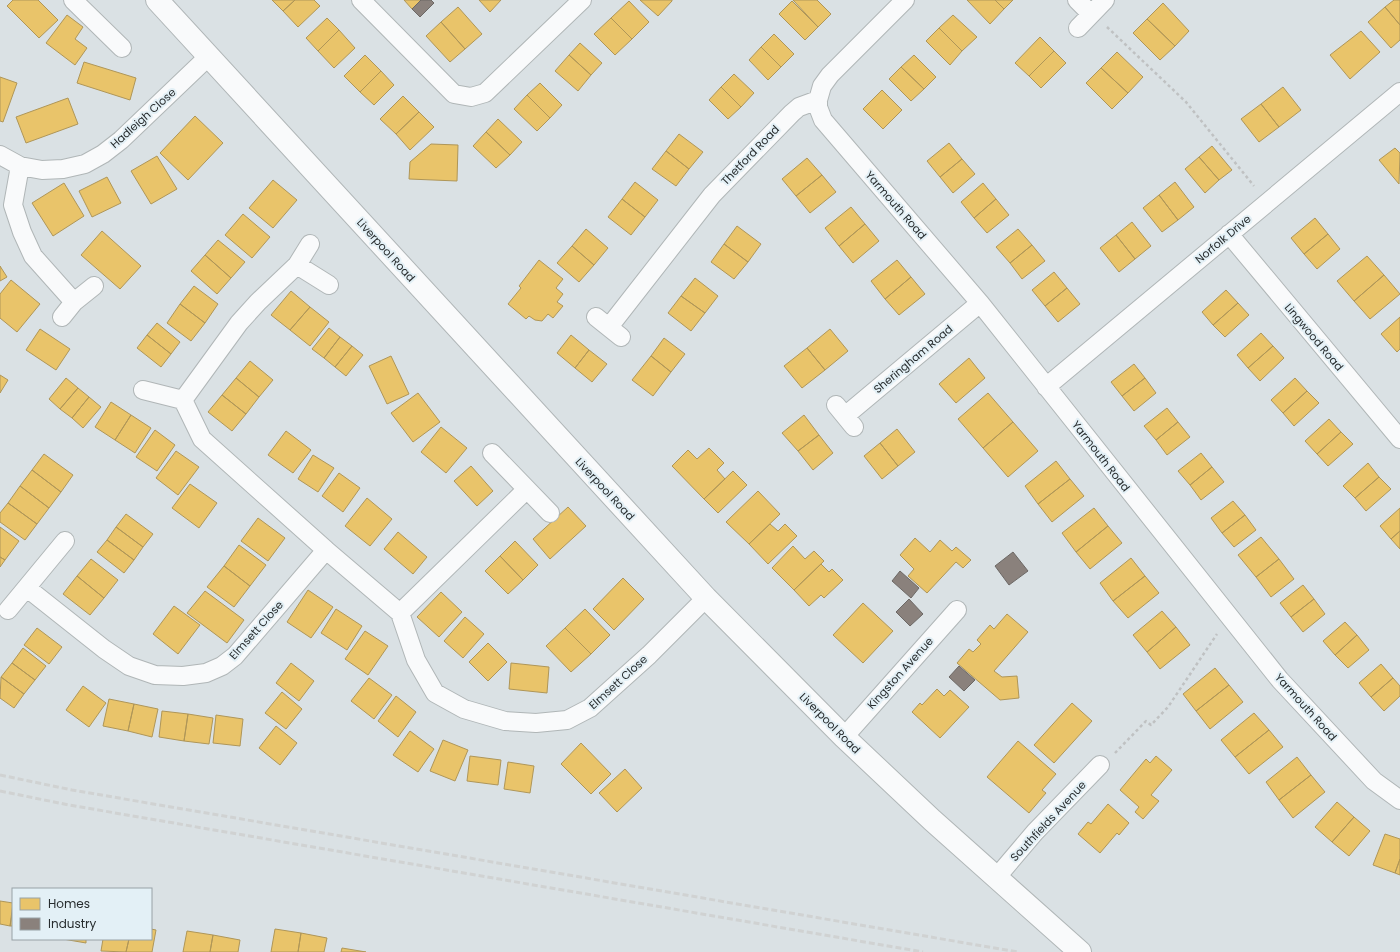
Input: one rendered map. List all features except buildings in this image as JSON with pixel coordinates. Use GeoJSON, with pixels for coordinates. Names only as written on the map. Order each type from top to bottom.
{"type":"FeatureCollection","features":[{"type":"Feature","properties":{"kind":"highway","name":"Liverpool Road"},"geometry":{"type":"LineString","coordinates":[[157,0],[706,598],[844,737],[996,878],[1080,952]]}},
{"type":"Feature","properties":{"kind":"street"},"geometry":{"type":"LineString","coordinates":[[73,0],[122,48]]}},
{"type":"Feature","properties":{"kind":"street"},"geometry":{"type":"LineString","coordinates":[[361,0],[454,94],[470,97],[485,93],[582,0]]}},
{"type":"Feature","properties":{"kind":"street"},"geometry":{"type":"LineString","coordinates":[[818,100],[822,86],[830,75],[905,0]]}},
{"type":"Feature","properties":{"kind":"street"},"geometry":{"type":"LineString","coordinates":[[1078,0],[1091,14]]}},
{"type":"Feature","properties":{"kind":"street"},"geometry":{"type":"LineString","coordinates":[[1078,28],[1105,0]]}},
{"type":"Feature","properties":{"kind":"street","name":"Hadleigh Close"},"geometry":{"type":"LineString","coordinates":[[0,155],[20,166],[42,170],[63,169],[85,164],[103,154],[142,121],[209,56]]}},
{"type":"Feature","properties":{"kind":"street","name":"Norfolk Drive"},"geometry":{"type":"LineString","coordinates":[[1046,387],[1400,92]]}},
{"type":"Feature","properties":{"kind":"street","name":"Yarmouth Road"},"geometry":{"type":"LineString","coordinates":[[818,100],[818,107],[823,120],[980,303],[1229,618],[1280,680],[1374,782],[1400,800]]}},
{"type":"Feature","properties":{"kind":"street","name":"Thetford Road"},"geometry":{"type":"LineString","coordinates":[[609,327],[712,195],[736,168],[792,113],[800,107],[818,100]]}},
{"type":"Feature","properties":{"kind":"street"},"geometry":{"type":"LineString","coordinates":[[20,166],[13,206],[22,232],[33,256],[74,302]]}},
{"type":"Feature","properties":{"kind":"street","name":"Lingwood Road"},"geometry":{"type":"LineString","coordinates":[[1229,234],[1400,438]]}},
{"type":"Feature","properties":{"kind":"street"},"geometry":{"type":"LineString","coordinates":[[183,400],[239,323],[258,302],[297,265],[310,244]]}},
{"type":"Feature","properties":{"kind":"street"},"geometry":{"type":"LineString","coordinates":[[297,265],[329,285]]}},
{"type":"Feature","properties":{"kind":"street"},"geometry":{"type":"LineString","coordinates":[[62,317],[74,302],[94,286]]}},
{"type":"Feature","properties":{"kind":"street","name":"Sheringham Road"},"geometry":{"type":"LineString","coordinates":[[845,416],[980,303]]}},
{"type":"Feature","properties":{"kind":"street"},"geometry":{"type":"LineString","coordinates":[[143,390],[183,400],[202,439],[326,550],[400,613],[526,490]]}},
{"type":"Feature","properties":{"kind":"street"},"geometry":{"type":"LineString","coordinates":[[492,453],[526,490],[550,513]]}},
{"type":"Feature","properties":{"kind":"street"},"geometry":{"type":"LineString","coordinates":[[8,610],[65,541]]}},
{"type":"Feature","properties":{"kind":"street","name":"Elmsett Close"},"geometry":{"type":"LineString","coordinates":[[27,588],[104,649],[128,666],[155,675],[183,676],[206,673],[222,666],[235,656],[326,550]]}},
{"type":"Feature","properties":{"kind":"street","name":"Elmsett Close"},"geometry":{"type":"LineString","coordinates":[[400,613],[416,660],[436,693],[464,709],[505,721],[536,723],[567,720],[590,708],[649,654],[706,598]]}},
{"type":"Feature","properties":{"kind":"street","name":"Kingston Avenue"},"geometry":{"type":"LineString","coordinates":[[844,737],[957,610]]}},
{"type":"Feature","properties":{"kind":"street","name":"Southfields Avenue"},"geometry":{"type":"LineString","coordinates":[[996,878],[1035,832],[1100,765]]}},
{"type":"Feature","properties":{"kind":"path"},"geometry":{"type":"LineString","coordinates":[[1091,14],[1186,102],[1267,202]]}},
{"type":"Feature","properties":{"kind":"path"},"geometry":{"type":"LineString","coordinates":[[1100,765],[1108,761],[1146,721],[1151,725],[1168,707],[1229,618]]}},
{"type":"Feature","properties":{"kind":"railway"},"geometry":{"type":"LineString","coordinates":[[0,775],[72,790],[1018,952]]}},
{"type":"Feature","properties":{"kind":"railway"},"geometry":{"type":"LineString","coordinates":[[0,791],[69,805],[923,952]]}}]}
